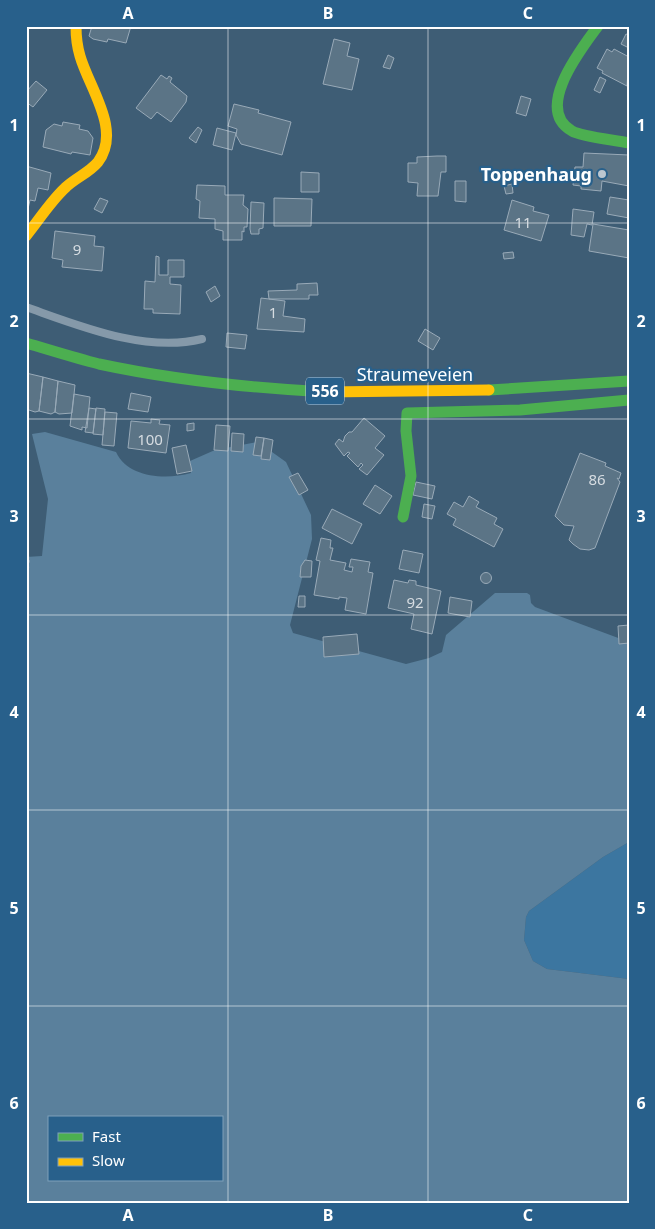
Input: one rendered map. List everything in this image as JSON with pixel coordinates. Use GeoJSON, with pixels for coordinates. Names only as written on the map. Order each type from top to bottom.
{"type":"FeatureCollection","features":[{"type":"Feature","properties":{"kind":"street"},"geometry":{"type":"LineString","coordinates":[[26,236],[56,198],[93,166],[104,150],[106,134],[100,105],[78,52],[75,40],[76,26]]}},
{"type":"Feature","properties":{"kind":"street"},"geometry":{"type":"LineString","coordinates":[[598,26],[578,53],[563,79],[557,98],[559,114],[565,127],[572,131],[629,143]]}},
{"type":"Feature","properties":{"kind":"street","name":"Straumeveien"},"geometry":{"type":"LineString","coordinates":[[26,343],[77,358],[164,376],[303,391],[510,391],[629,381]]}},
{"type":"Feature","properties":{"kind":"street"},"geometry":{"type":"LineString","coordinates":[[404,517],[411,476],[406,431],[407,413],[520,410],[629,400]]}},
{"type":"Feature","properties":{"kind":"lane"},"geometry":{"type":"LineString","coordinates":[[26,307],[79,325],[136,339],[170,344],[202,338]]}},
{"type":"Feature","properties":{"kind":"path"},"geometry":{"type":"LineString","coordinates":[[26,582],[29,556]]}},
{"type":"Feature","properties":{"kind":"shaded area"},"geometry":{"type":"Polygon","coordinates":[[[45,432],[116,452],[129,467],[138,472],[159,476],[191,473],[190,461],[215,450],[258,442],[286,462],[311,515],[312,539],[290,625],[293,633],[406,664],[429,658],[442,652],[446,635],[495,593],[527,593],[530,595],[531,603],[535,607],[629,642],[629,842],[603,857],[529,911],[526,917],[524,940],[533,961],[547,969],[629,979],[629,1203],[26,1203],[26,557],[42,556],[48,499],[32,434],[45,432]]]}},
{"type":"Feature","properties":{"kind":"shaded area"},"geometry":{"type":"Polygon","coordinates":[[[629,842],[629,979],[547,969],[533,961],[524,940],[526,917],[529,911],[603,857],[629,842]]]}},
{"type":"Feature","properties":{"kind":"building"},"geometry":{"type":"Polygon","coordinates":[[[92,26],[131,26],[126,43],[108,39],[107,42],[93,39],[89,36],[92,26]]]}},
{"type":"Feature","properties":{"kind":"building"},"geometry":{"type":"Polygon","coordinates":[[[626,34],[629,35],[629,48],[621,44],[626,34]]]}},
{"type":"Feature","properties":{"kind":"building"},"geometry":{"type":"Polygon","coordinates":[[[334,39],[350,43],[347,56],[359,59],[352,90],[323,84],[334,39]]]}},
{"type":"Feature","properties":{"kind":"building"},"geometry":{"type":"Polygon","coordinates":[[[607,49],[612,52],[614,49],[629,57],[627,86],[602,73],[603,71],[597,68],[607,49]]]}},
{"type":"Feature","properties":{"kind":"building"},"geometry":{"type":"Polygon","coordinates":[[[388,55],[394,58],[390,69],[383,67],[388,55]]]}},
{"type":"Feature","properties":{"kind":"building"},"geometry":{"type":"Polygon","coordinates":[[[161,75],[167,79],[169,76],[172,78],[170,82],[187,96],[186,102],[171,122],[157,112],[151,119],[136,108],[161,75]]]}},
{"type":"Feature","properties":{"kind":"building"},"geometry":{"type":"Polygon","coordinates":[[[600,77],[606,80],[600,93],[594,90],[600,77]]]}},
{"type":"Feature","properties":{"kind":"building"},"geometry":{"type":"Polygon","coordinates":[[[36,81],[47,90],[33,107],[26,102],[26,92],[36,81]]]}},
{"type":"Feature","properties":{"kind":"building"},"geometry":{"type":"Polygon","coordinates":[[[521,96],[531,99],[526,116],[516,113],[521,96]]]}},
{"type":"Feature","properties":{"kind":"building"},"geometry":{"type":"Polygon","coordinates":[[[234,104],[259,110],[258,113],[291,122],[282,155],[241,144],[236,135],[237,129],[228,126],[234,104]]]}},
{"type":"Feature","properties":{"kind":"building"},"geometry":{"type":"Polygon","coordinates":[[[63,122],[80,125],[79,129],[88,131],[93,138],[90,155],[72,152],[71,154],[43,147],[46,130],[54,124],[62,126],[63,122]]]}},
{"type":"Feature","properties":{"kind":"building"},"geometry":{"type":"Polygon","coordinates":[[[198,127],[202,130],[196,143],[189,138],[198,127]]]}},
{"type":"Feature","properties":{"kind":"building"},"geometry":{"type":"Polygon","coordinates":[[[217,128],[236,133],[232,150],[213,145],[217,128]]]}},
{"type":"Feature","properties":{"kind":"building","name":"Toppenhaug"},"geometry":{"type":"Polygon","coordinates":[[[584,153],[629,155],[629,186],[602,181],[601,191],[581,189],[581,186],[573,185],[575,167],[583,167],[584,153]]]}},
{"type":"Feature","properties":{"kind":"building"},"geometry":{"type":"Polygon","coordinates":[[[446,156],[446,172],[441,172],[438,196],[417,196],[418,183],[408,182],[408,163],[417,163],[417,157],[446,156]]]}},
{"type":"Feature","properties":{"kind":"building"},"geometry":{"type":"Polygon","coordinates":[[[26,166],[51,173],[48,190],[38,188],[35,201],[30,200],[28,209],[26,166]]]}},
{"type":"Feature","properties":{"kind":"building"},"geometry":{"type":"Polygon","coordinates":[[[301,172],[319,173],[319,192],[301,192],[301,172]]]}},
{"type":"Feature","properties":{"kind":"building"},"geometry":{"type":"Polygon","coordinates":[[[455,181],[466,181],[466,202],[455,201],[455,181]]]}},
{"type":"Feature","properties":{"kind":"building"},"geometry":{"type":"Polygon","coordinates":[[[512,184],[513,193],[506,194],[504,186],[512,184]]]}},
{"type":"Feature","properties":{"kind":"building"},"geometry":{"type":"Polygon","coordinates":[[[197,185],[225,186],[225,195],[244,195],[243,205],[248,209],[247,227],[244,227],[244,232],[242,231],[242,240],[223,240],[223,231],[215,229],[215,219],[199,218],[200,201],[196,199],[197,185]]]}},
{"type":"Feature","properties":{"kind":"building"},"geometry":{"type":"Polygon","coordinates":[[[610,197],[629,200],[629,218],[607,214],[610,197]]]}},
{"type":"Feature","properties":{"kind":"building"},"geometry":{"type":"Polygon","coordinates":[[[100,198],[108,201],[102,213],[94,209],[100,198]]]}},
{"type":"Feature","properties":{"kind":"building"},"geometry":{"type":"Polygon","coordinates":[[[274,198],[312,199],[311,226],[274,226],[274,198]]]}},
{"type":"Feature","properties":{"kind":"building"},"geometry":{"type":"Polygon","coordinates":[[[512,200],[534,207],[533,211],[549,215],[541,241],[504,230],[512,200]]]}},
{"type":"Feature","properties":{"kind":"building"},"geometry":{"type":"Polygon","coordinates":[[[251,202],[264,203],[263,228],[259,229],[259,234],[251,234],[251,202]]]}},
{"type":"Feature","properties":{"kind":"building"},"geometry":{"type":"Polygon","coordinates":[[[573,209],[594,212],[592,225],[587,224],[584,237],[571,235],[573,209]]]}},
{"type":"Feature","properties":{"kind":"building"},"geometry":{"type":"Polygon","coordinates":[[[593,224],[629,230],[629,258],[589,251],[593,224]]]}},
{"type":"Feature","properties":{"kind":"building"},"geometry":{"type":"Polygon","coordinates":[[[55,231],[95,236],[94,246],[104,247],[102,271],[62,267],[63,260],[52,258],[55,231]]]}},
{"type":"Feature","properties":{"kind":"building"},"geometry":{"type":"Polygon","coordinates":[[[513,252],[514,258],[504,259],[503,253],[513,252]]]}},
{"type":"Feature","properties":{"kind":"building"},"geometry":{"type":"Polygon","coordinates":[[[156,256],[159,257],[159,275],[168,275],[168,260],[184,260],[184,277],[170,277],[170,284],[181,285],[180,314],[153,313],[153,309],[144,309],[145,281],[155,282],[156,256]]]}},
{"type":"Feature","properties":{"kind":"building"},"geometry":{"type":"Polygon","coordinates":[[[317,283],[318,295],[309,295],[309,299],[269,299],[268,291],[297,290],[297,284],[317,283]]]}},
{"type":"Feature","properties":{"kind":"building"},"geometry":{"type":"Polygon","coordinates":[[[215,286],[220,296],[211,302],[206,292],[215,286]]]}},
{"type":"Feature","properties":{"kind":"building"},"geometry":{"type":"Polygon","coordinates":[[[261,298],[285,301],[283,316],[305,319],[304,332],[257,329],[261,298]]]}},
{"type":"Feature","properties":{"kind":"building"},"geometry":{"type":"Polygon","coordinates":[[[425,329],[440,338],[433,350],[418,341],[425,329]]]}},
{"type":"Feature","properties":{"kind":"building"},"geometry":{"type":"Polygon","coordinates":[[[227,333],[247,335],[245,349],[226,347],[227,333]]]}},
{"type":"Feature","properties":{"kind":"building"},"geometry":{"type":"Polygon","coordinates":[[[26,373],[43,377],[39,411],[35,412],[26,409],[26,373]]]}},
{"type":"Feature","properties":{"kind":"building"},"geometry":{"type":"Polygon","coordinates":[[[43,377],[58,381],[55,412],[51,414],[39,411],[43,377]]]}},
{"type":"Feature","properties":{"kind":"building"},"geometry":{"type":"Polygon","coordinates":[[[58,381],[75,385],[72,413],[59,414],[55,412],[58,381]]]}},
{"type":"Feature","properties":{"kind":"building"},"geometry":{"type":"Polygon","coordinates":[[[131,393],[151,397],[148,412],[128,409],[131,393]]]}},
{"type":"Feature","properties":{"kind":"building"},"geometry":{"type":"Polygon","coordinates":[[[74,394],[90,397],[87,428],[82,427],[82,430],[70,426],[74,394]]]}},
{"type":"Feature","properties":{"kind":"building"},"geometry":{"type":"Polygon","coordinates":[[[89,408],[96,409],[93,433],[85,432],[89,408]]]}},
{"type":"Feature","properties":{"kind":"building"},"geometry":{"type":"Polygon","coordinates":[[[96,408],[105,409],[103,435],[93,434],[96,408]]]}},
{"type":"Feature","properties":{"kind":"building"},"geometry":{"type":"Polygon","coordinates":[[[105,412],[117,413],[114,446],[102,445],[105,412]]]}},
{"type":"Feature","properties":{"kind":"building"},"geometry":{"type":"Polygon","coordinates":[[[364,418],[385,436],[375,448],[384,455],[367,475],[359,469],[363,465],[361,463],[358,467],[347,456],[350,453],[348,452],[344,456],[335,444],[339,439],[343,442],[345,436],[352,432],[364,418]]]}},
{"type":"Feature","properties":{"kind":"building"},"geometry":{"type":"Polygon","coordinates":[[[151,419],[160,420],[159,424],[170,425],[166,453],[128,448],[131,421],[151,423],[151,419]]]}},
{"type":"Feature","properties":{"kind":"building"},"geometry":{"type":"Polygon","coordinates":[[[194,423],[194,430],[187,431],[187,424],[194,423]]]}},
{"type":"Feature","properties":{"kind":"building"},"geometry":{"type":"Polygon","coordinates":[[[216,425],[230,426],[228,451],[214,450],[216,425]]]}},
{"type":"Feature","properties":{"kind":"building"},"geometry":{"type":"Polygon","coordinates":[[[232,433],[244,434],[243,452],[231,451],[232,433]]]}},
{"type":"Feature","properties":{"kind":"building"},"geometry":{"type":"Polygon","coordinates":[[[256,437],[264,438],[261,456],[253,455],[256,437]]]}},
{"type":"Feature","properties":{"kind":"building"},"geometry":{"type":"Polygon","coordinates":[[[264,438],[273,440],[270,460],[261,459],[264,438]]]}},
{"type":"Feature","properties":{"kind":"building"},"geometry":{"type":"Polygon","coordinates":[[[186,445],[192,471],[177,474],[172,448],[186,445]]]}},
{"type":"Feature","properties":{"kind":"building"},"geometry":{"type":"Polygon","coordinates":[[[580,453],[606,463],[605,466],[621,473],[619,479],[617,478],[620,482],[595,548],[589,550],[580,549],[569,540],[574,526],[564,525],[555,516],[580,453]]]}},
{"type":"Feature","properties":{"kind":"building"},"geometry":{"type":"Polygon","coordinates":[[[298,473],[308,490],[299,495],[289,477],[298,473]]]}},
{"type":"Feature","properties":{"kind":"building"},"geometry":{"type":"Polygon","coordinates":[[[416,482],[435,486],[432,499],[413,495],[416,482]]]}},
{"type":"Feature","properties":{"kind":"building"},"geometry":{"type":"Polygon","coordinates":[[[375,485],[392,496],[380,514],[363,504],[375,485]]]}},
{"type":"Feature","properties":{"kind":"building"},"geometry":{"type":"Polygon","coordinates":[[[469,496],[479,502],[476,507],[497,518],[494,524],[503,529],[494,547],[453,525],[456,519],[447,514],[454,502],[463,507],[469,496]]]}},
{"type":"Feature","properties":{"kind":"building"},"geometry":{"type":"Polygon","coordinates":[[[424,504],[435,506],[432,519],[422,517],[424,504]]]}},
{"type":"Feature","properties":{"kind":"building"},"geometry":{"type":"Polygon","coordinates":[[[332,509],[362,524],[352,544],[322,528],[332,509]]]}},
{"type":"Feature","properties":{"kind":"building"},"geometry":{"type":"Polygon","coordinates":[[[321,538],[331,540],[330,548],[333,548],[330,560],[346,563],[344,570],[352,572],[353,567],[349,567],[351,559],[370,562],[368,572],[373,573],[366,614],[345,610],[347,598],[339,597],[339,599],[314,595],[320,561],[316,560],[321,538]]]}},
{"type":"Feature","properties":{"kind":"building"},"geometry":{"type":"Polygon","coordinates":[[[403,550],[423,554],[419,573],[399,569],[403,550]]]}},
{"type":"Feature","properties":{"kind":"building"},"geometry":{"type":"Polygon","coordinates":[[[305,560],[312,561],[311,577],[300,577],[301,566],[305,560]]]}},
{"type":"Feature","properties":{"kind":"building"},"geometry":{"type":"Polygon","coordinates":[[[486,572],[492,578],[486,584],[480,578],[486,572]]]}},
{"type":"Feature","properties":{"kind":"building"},"geometry":{"type":"Polygon","coordinates":[[[394,580],[408,583],[409,580],[416,581],[416,585],[441,591],[432,634],[411,629],[414,614],[388,608],[394,580]]]}},
{"type":"Feature","properties":{"kind":"building"},"geometry":{"type":"Polygon","coordinates":[[[299,596],[305,596],[305,607],[298,607],[299,596]]]}},
{"type":"Feature","properties":{"kind":"building"},"geometry":{"type":"Polygon","coordinates":[[[450,597],[472,601],[470,617],[448,613],[450,597]]]}},
{"type":"Feature","properties":{"kind":"building"},"geometry":{"type":"Polygon","coordinates":[[[629,625],[629,643],[619,644],[618,626],[629,625]]]}},
{"type":"Feature","properties":{"kind":"building"},"geometry":{"type":"Polygon","coordinates":[[[357,634],[359,654],[324,657],[323,637],[357,634]]]}},
{"type":"Feature","properties":{"kind":"traffic: fast"},"geometry":{"type":"LineString","coordinates":[[598,26],[572,63],[564,78],[557,108],[561,121],[572,131],[591,137],[629,143]]}},
{"type":"Feature","properties":{"kind":"traffic: fast"},"geometry":{"type":"LineString","coordinates":[[26,343],[99,364],[155,375],[241,386],[326,392]]}},
{"type":"Feature","properties":{"kind":"traffic: fast"},"geometry":{"type":"LineString","coordinates":[[489,390],[629,381]]}},
{"type":"Feature","properties":{"kind":"traffic: fast"},"geometry":{"type":"LineString","coordinates":[[403,517],[411,476],[406,431],[407,413],[520,410],[629,400]]}},
{"type":"Feature","properties":{"kind":"traffic: slow"},"geometry":{"type":"LineString","coordinates":[[26,236],[49,205],[69,184],[94,166],[104,150],[107,136],[105,123],[80,56],[76,26]]}},
{"type":"Feature","properties":{"kind":"traffic: slow"},"geometry":{"type":"LineString","coordinates":[[326,392],[489,390]]}},
{"type":"Feature","properties":{"kind":"place","name":"Toppenhaug"},"geometry":{"type":"Point","coordinates":[602,174]}}]}
